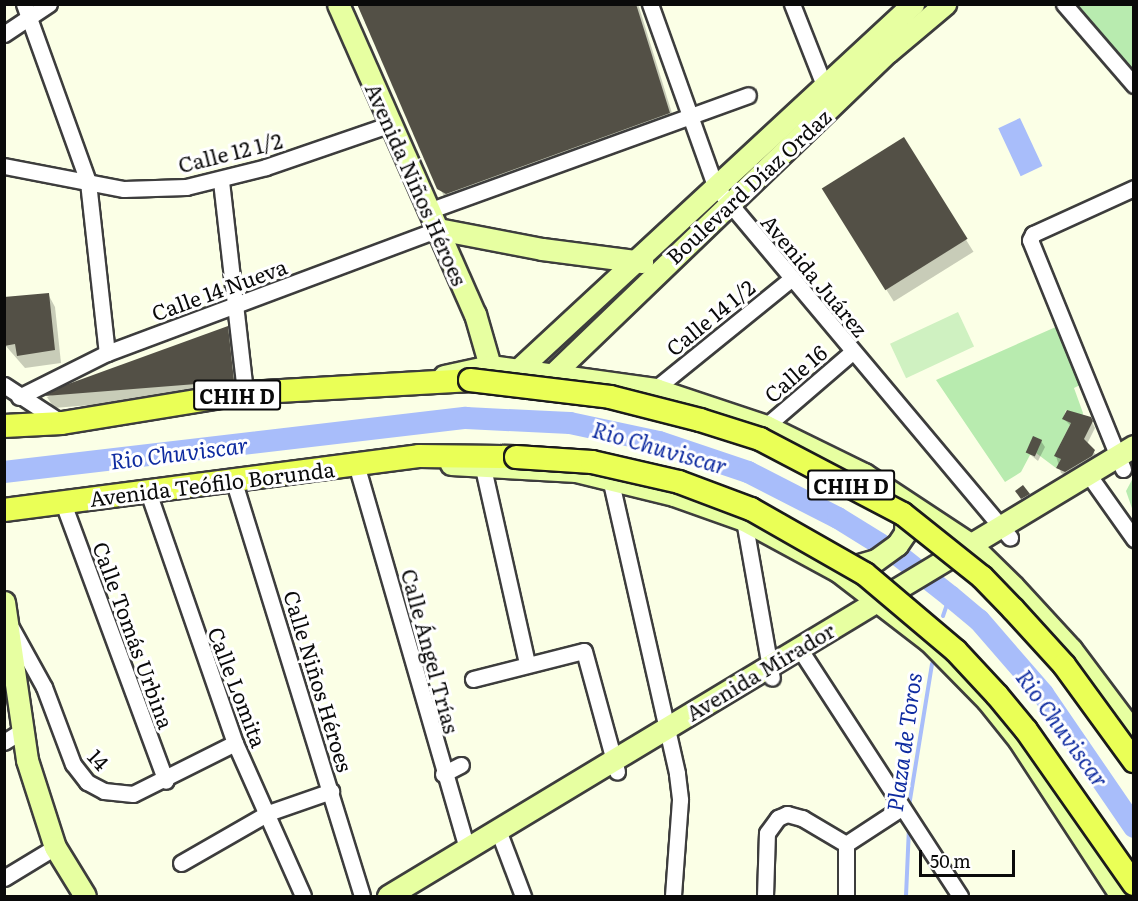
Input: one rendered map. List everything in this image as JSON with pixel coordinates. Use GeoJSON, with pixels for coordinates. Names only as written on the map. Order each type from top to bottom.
{"type":"FeatureCollection","features":[{"type":"Feature","properties":{"kind":"main road","name":"Avenida Niños Héroes"},"geometry":{"type":"LineString","coordinates":[[338,4],[475,314],[490,366]]}},
{"type":"Feature","properties":{"kind":"main road","name":"Boulevard Díaz Ordaz"},"geometry":{"type":"LineString","coordinates":[[520,368],[913,4]]}},
{"type":"Feature","properties":{"kind":"main road","name":"Boulevard Díaz Ordaz"},"geometry":{"type":"LineString","coordinates":[[554,373],[663,265],[834,107],[888,52],[945,4]]}},
{"type":"Feature","properties":{"kind":"main road"},"geometry":{"type":"LineString","coordinates":[[435,220],[542,249],[663,265]]}},
{"type":"Feature","properties":{"kind":"main road"},"geometry":{"type":"LineString","coordinates":[[435,380],[458,370],[490,366],[520,368],[655,389],[766,426],[864,474],[906,500],[975,549],[1071,649],[1134,733]]}},
{"type":"Feature","properties":{"kind":"main road","name":"CHIH D"},"geometry":{"type":"LineString","coordinates":[[4,426],[62,423],[245,393],[435,380],[470,380],[610,397],[700,420],[760,439],[903,514],[982,577],[1013,609],[1064,665],[1134,761]]}},
{"type":"Feature","properties":{"kind":"main road","name":"Avenida Teófilo Borunda"},"geometry":{"type":"LineString","coordinates":[[419,456],[483,468],[576,471],[674,495],[744,520],[838,571],[884,604],[958,669],[1019,740],[1123,893]]}},
{"type":"Feature","properties":{"kind":"main road","name":"Avenida Teófilo Borunda"},"geometry":{"type":"LineString","coordinates":[[4,510],[147,489],[419,456],[516,457],[592,462],[679,482],[751,509],[866,574],[910,608],[998,695],[1033,739],[1123,893]]}},
{"type":"Feature","properties":{"kind":"main road","name":"Avenida Mirador"},"geometry":{"type":"LineString","coordinates":[[388,897],[412,893],[669,733],[1127,459]]}},
{"type":"Feature","properties":{"kind":"main road"},"geometry":{"type":"LineString","coordinates":[[838,571],[876,560],[888,553],[905,533],[906,500]]}},
{"type":"Feature","properties":{"kind":"main road"},"geometry":{"type":"LineString","coordinates":[[5,615],[13,737],[55,848],[85,897]]}},
{"type":"Feature","properties":{"kind":"main road","name":"Avenida Mirador"},"geometry":{"type":"LineString","coordinates":[[412,893],[467,849],[500,837]]}},
{"type":"Feature","properties":{"kind":"street"},"geometry":{"type":"LineString","coordinates":[[4,34],[26,10],[49,4]]}},
{"type":"Feature","properties":{"kind":"street","name":"Avenida Juárez"},"geometry":{"type":"LineString","coordinates":[[650,4],[687,117],[715,186],[728,205],[1005,531]]}},
{"type":"Feature","properties":{"kind":"street"},"geometry":{"type":"LineString","coordinates":[[792,4],[823,85],[834,107]]}},
{"type":"Feature","properties":{"kind":"street"},"geometry":{"type":"LineString","coordinates":[[1064,4],[1134,85]]}},
{"type":"Feature","properties":{"kind":"street"},"geometry":{"type":"LineString","coordinates":[[26,10],[88,182],[107,353]]}},
{"type":"Feature","properties":{"kind":"street","name":"Calle 14 Nueva"},"geometry":{"type":"LineString","coordinates":[[19,397],[107,353],[235,306],[435,220],[687,117],[748,95]]}},
{"type":"Feature","properties":{"kind":"street","name":"Calle 12 1/2"},"geometry":{"type":"LineString","coordinates":[[4,166],[88,182],[151,190],[220,181],[391,124]]}},
{"type":"Feature","properties":{"kind":"street"},"geometry":{"type":"LineString","coordinates":[[220,181],[245,393]]}},
{"type":"Feature","properties":{"kind":"street"},"geometry":{"type":"LineString","coordinates":[[1127,459],[1030,240],[1033,234],[1134,188]]}},
{"type":"Feature","properties":{"kind":"street","name":"Calle 14 1/2"},"geometry":{"type":"LineString","coordinates":[[655,389],[792,278]]}},
{"type":"Feature","properties":{"kind":"street","name":"Calle 16"},"geometry":{"type":"LineString","coordinates":[[766,426],[852,352]]}},
{"type":"Feature","properties":{"kind":"street"},"geometry":{"type":"LineString","coordinates":[[4,385],[19,397],[62,423]]}},
{"type":"Feature","properties":{"kind":"street","name":"Calle Ángel Trías"},"geometry":{"type":"LineString","coordinates":[[356,464],[443,774],[467,849]]}},
{"type":"Feature","properties":{"kind":"street"},"geometry":{"type":"LineString","coordinates":[[483,468],[528,663]]}},
{"type":"Feature","properties":{"kind":"street"},"geometry":{"type":"LineString","coordinates":[[610,478],[669,733],[680,800],[673,897]]}},
{"type":"Feature","properties":{"kind":"street","name":"Calle Niños Héroes"},"geometry":{"type":"LineString","coordinates":[[233,479],[332,791],[362,897]]}},
{"type":"Feature","properties":{"kind":"street"},"geometry":{"type":"LineString","coordinates":[[1093,480],[1134,539]]}},
{"type":"Feature","properties":{"kind":"street","name":"Calle Lomita"},"geometry":{"type":"LineString","coordinates":[[147,489],[235,742],[303,897]]}},
{"type":"Feature","properties":{"kind":"street","name":"Calle Tomás Urbina"},"geometry":{"type":"LineString","coordinates":[[63,503],[166,781]]}},
{"type":"Feature","properties":{"kind":"street"},"geometry":{"type":"LineString","coordinates":[[744,520],[772,671]]}},
{"type":"Feature","properties":{"kind":"street","name":"14"},"geometry":{"type":"LineString","coordinates":[[5,615],[44,687],[73,764],[87,782],[104,790],[133,794],[166,781],[235,742]]}},
{"type":"Feature","properties":{"kind":"street"},"geometry":{"type":"LineString","coordinates":[[473,680],[579,650],[588,655],[615,766]]}},
{"type":"Feature","properties":{"kind":"street"},"geometry":{"type":"LineString","coordinates":[[802,653],[960,897]]}},
{"type":"Feature","properties":{"kind":"street"},"geometry":{"type":"LineString","coordinates":[[443,774],[461,765]]}},
{"type":"Feature","properties":{"kind":"street"},"geometry":{"type":"LineString","coordinates":[[181,863],[268,813],[332,791]]}},
{"type":"Feature","properties":{"kind":"street"},"geometry":{"type":"LineString","coordinates":[[846,844],[902,808]]}},
{"type":"Feature","properties":{"kind":"street"},"geometry":{"type":"LineString","coordinates":[[765,897],[767,834],[778,818],[787,814],[802,818],[846,844]]}},
{"type":"Feature","properties":{"kind":"street"},"geometry":{"type":"LineString","coordinates":[[500,837],[523,897]]}},
{"type":"Feature","properties":{"kind":"street"},"geometry":{"type":"LineString","coordinates":[[846,844],[846,897]]}},
{"type":"Feature","properties":{"kind":"street"},"geometry":{"type":"LineString","coordinates":[[4,878],[55,848]]}},
{"type":"Feature","properties":{"kind":"green space"},"geometry":{"type":"Polygon","coordinates":[[[1062,5],[1133,5],[1133,87],[1062,5]]]}},
{"type":"Feature","properties":{"kind":"green space"},"geometry":{"type":"Polygon","coordinates":[[[958,312],[974,346],[906,378],[890,344],[958,312]]]}},
{"type":"Feature","properties":{"kind":"green space"},"geometry":{"type":"Polygon","coordinates":[[[1058,326],[1082,384],[1074,388],[1083,413],[1082,417],[1066,410],[1063,419],[1071,423],[1055,455],[1061,459],[1056,468],[1036,453],[1030,455],[1021,472],[1005,482],[936,380],[1058,326]]]}},
{"type":"Feature","properties":{"kind":"green space"},"geometry":{"type":"Polygon","coordinates":[[[1133,478],[1133,511],[1126,491],[1133,478]]]}},
{"type":"Feature","properties":{"kind":"water"},"geometry":{"type":"Polygon","coordinates":[[[1020,118],[1042,166],[1021,176],[998,128],[1020,118]]]}},
{"type":"Feature","properties":{"kind":"building"},"geometry":{"type":"Polygon","coordinates":[[[357,4],[636,4],[670,113],[446,194],[437,189],[357,4]]]}},
{"type":"Feature","properties":{"kind":"building"},"geometry":{"type":"Polygon","coordinates":[[[904,137],[968,239],[885,290],[822,188],[904,137]]]}},
{"type":"Feature","properties":{"kind":"building"},"geometry":{"type":"Polygon","coordinates":[[[49,293],[55,350],[17,356],[15,344],[4,346],[4,297],[49,293]]]}},
{"type":"Feature","properties":{"kind":"building"},"geometry":{"type":"Polygon","coordinates":[[[228,326],[234,381],[45,396],[60,387],[228,326]]]}},
{"type":"Feature","properties":{"kind":"building"},"geometry":{"type":"Polygon","coordinates":[[[1067,410],[1091,417],[1093,421],[1084,439],[1095,450],[1092,456],[1065,472],[1056,468],[1061,459],[1054,456],[1071,423],[1062,419],[1067,410]]]}},
{"type":"Feature","properties":{"kind":"building"},"geometry":{"type":"Polygon","coordinates":[[[1033,436],[1042,440],[1035,457],[1026,452],[1033,436]]]}},
{"type":"Feature","properties":{"kind":"building"},"geometry":{"type":"Polygon","coordinates":[[[1023,485],[1030,494],[1021,499],[1015,491],[1023,485]]]}},
{"type":"Feature","properties":{"kind":"waterway","name":"Rio Chuviscar"},"geometry":{"type":"LineString","coordinates":[[4,472],[466,418],[570,423],[659,442],[748,472],[838,518],[898,555],[950,596],[979,620],[1043,694],[1134,827]]}},
{"type":"Feature","properties":{"kind":"waterway","name":"Plaza de Toros"},"geometry":{"type":"LineString","coordinates":[[943,616],[950,596]]}},
{"type":"Feature","properties":{"kind":"waterway","name":"Plaza de Toros"},"geometry":{"type":"LineString","coordinates":[[909,806],[932,664]]}},
{"type":"Feature","properties":{"kind":"waterway","name":"Plaza de Toros"},"geometry":{"type":"LineString","coordinates":[[906,896],[909,828]]}}]}
